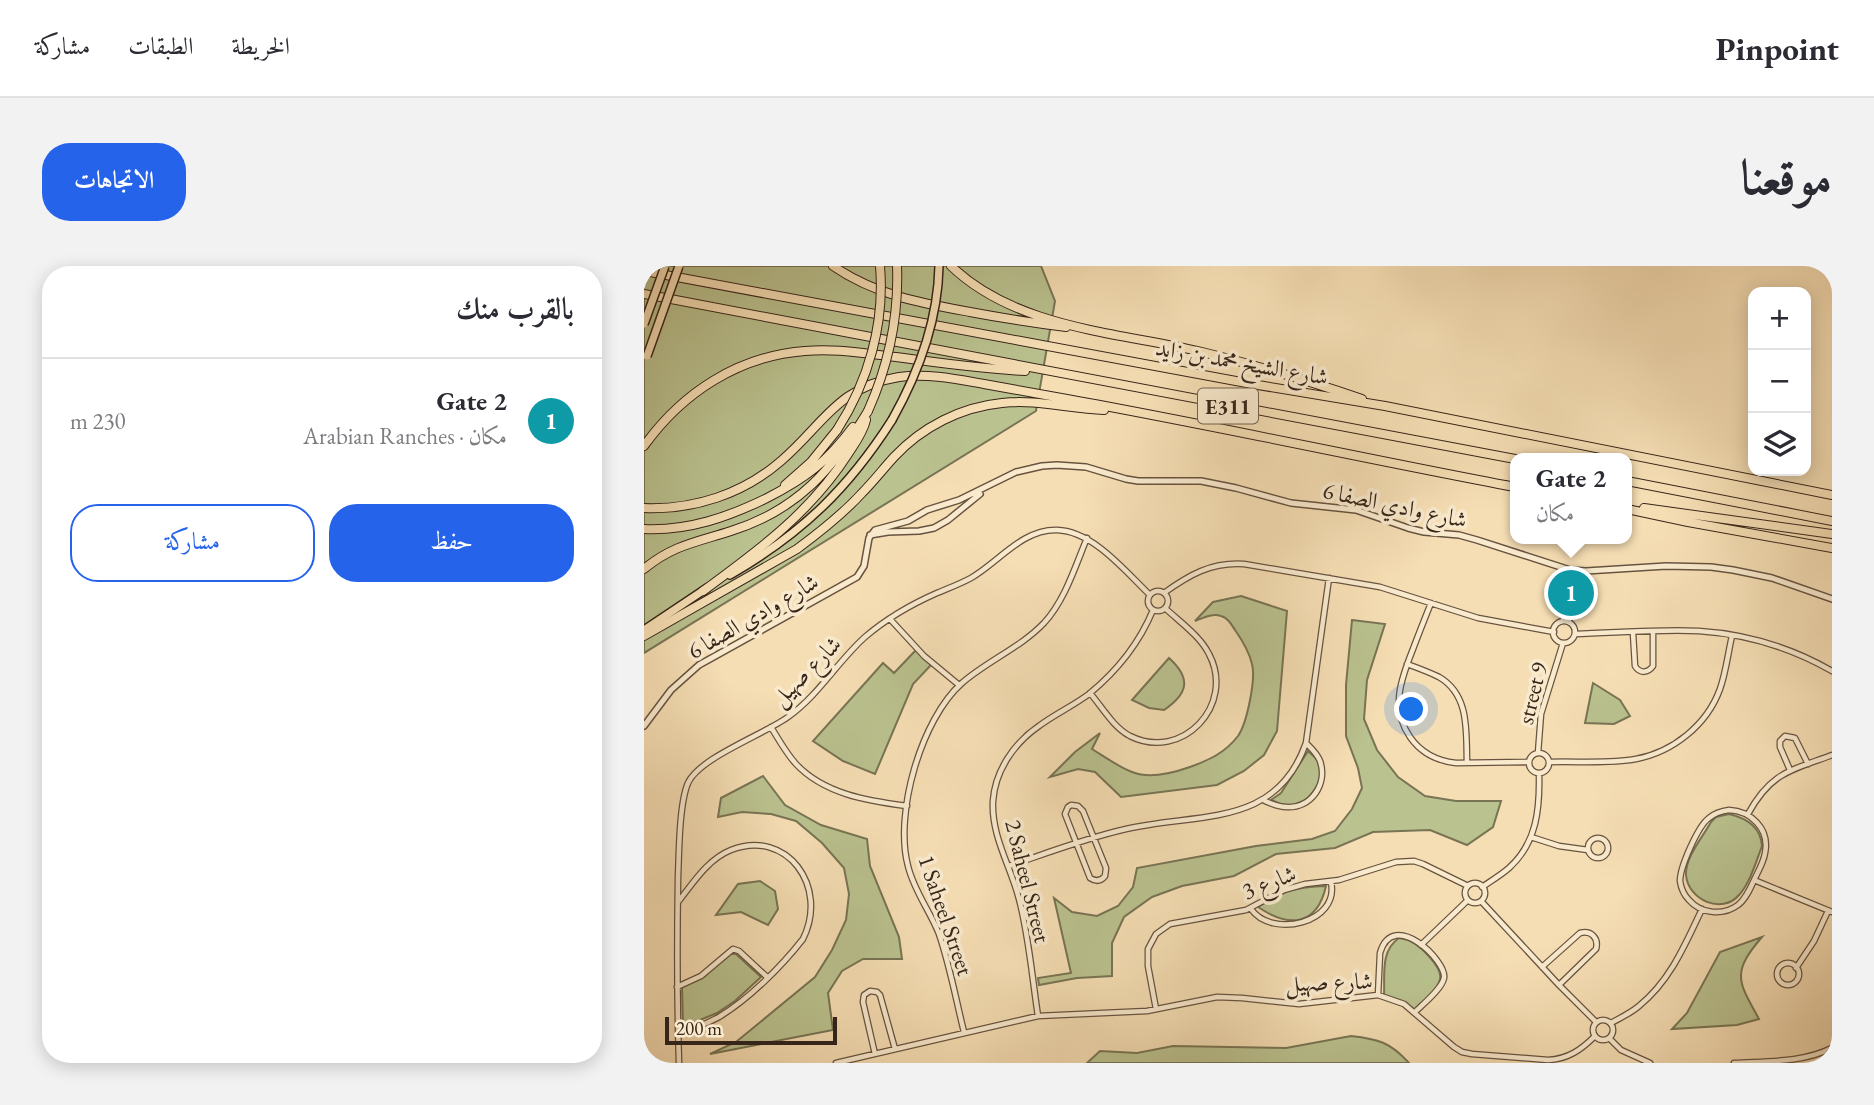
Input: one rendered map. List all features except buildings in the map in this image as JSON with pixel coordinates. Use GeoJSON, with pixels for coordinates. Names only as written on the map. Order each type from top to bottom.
{"type":"FeatureCollection","features":[{"type":"Feature","properties":{"kind":"highway"},"geometry":{"type":"LineString","coordinates":[[833,266],[867,286],[904,300],[1034,324],[1090,330]]}},
{"type":"Feature","properties":{"kind":"highway"},"geometry":{"type":"LineString","coordinates":[[768,497],[801,472],[820,452],[837,430],[855,398],[874,345],[880,308],[880,266]]}},
{"type":"Feature","properties":{"kind":"highway"},"geometry":{"type":"LineString","coordinates":[[703,591],[768,544],[801,513],[830,479],[851,439],[857,421],[868,411],[882,377],[892,341],[897,305],[897,266]]}},
{"type":"Feature","properties":{"kind":"highway"},"geometry":{"type":"LineString","coordinates":[[951,266],[974,285],[1020,310],[1090,330],[1230,359],[1308,380],[1385,406]]}},
{"type":"Feature","properties":{"kind":"highway","name":"شارع الشيخ محمد بن زايد"},"geometry":{"type":"LineString","coordinates":[[644,271],[1240,382],[1385,406],[1621,453]]}},
{"type":"Feature","properties":{"kind":"highway","name":"شارع الشيخ محمد بن زايد"},"geometry":{"type":"LineString","coordinates":[[644,294],[1510,458]]}},
{"type":"Feature","properties":{"kind":"highway"},"geometry":{"type":"LineString","coordinates":[[644,446],[668,416],[714,380],[749,363],[787,353],[846,351],[971,368],[1049,372]]}},
{"type":"Feature","properties":{"kind":"highway"},"geometry":{"type":"LineString","coordinates":[[644,508],[691,505],[729,494],[780,462],[821,418],[841,401],[864,387],[890,379],[914,376],[948,377],[1128,410],[1510,486]]}},
{"type":"Feature","properties":{"kind":"highway"},"geometry":{"type":"LineString","coordinates":[[644,636],[815,537],[848,508],[905,446],[944,420],[973,408],[1004,403],[1128,410]]}},
{"type":"Feature","properties":{"kind":"highway"},"geometry":{"type":"LineString","coordinates":[[644,529],[672,529],[712,521],[750,507],[783,491],[810,473],[851,439]]}},
{"type":"Feature","properties":{"kind":"highway"},"geometry":{"type":"LineString","coordinates":[[644,569],[681,545],[745,526],[782,507],[816,481],[839,457],[851,439]]}},
{"type":"Feature","properties":{"kind":"highway","name":"شارع الشيخ محمد بن زايد"},"geometry":{"type":"LineString","coordinates":[[1632,455],[1832,495]]}},
{"type":"Feature","properties":{"kind":"highway"},"geometry":{"type":"LineString","coordinates":[[1632,482],[1832,521]]}},
{"type":"Feature","properties":{"kind":"highway"},"geometry":{"type":"LineString","coordinates":[[1632,509],[1832,534]]}},
{"type":"Feature","properties":{"kind":"highway"},"geometry":{"type":"LineString","coordinates":[[1632,509],[1695,524],[1832,548]]}},
{"type":"Feature","properties":{"kind":"main road"},"geometry":{"type":"LineString","coordinates":[[644,324],[665,266]]}},
{"type":"Feature","properties":{"kind":"main road"},"geometry":{"type":"LineString","coordinates":[[644,366],[679,266]]}},
{"type":"Feature","properties":{"kind":"main road"},"geometry":{"type":"LineString","coordinates":[[644,630],[776,546],[814,516],[860,467],[892,420],[910,385],[930,331],[939,266]]}},
{"type":"Feature","properties":{"kind":"street","name":"شارع وادي الصفا 6"},"geometry":{"type":"LineString","coordinates":[[644,726],[671,690],[699,665],[857,577],[864,566],[870,535],[878,528],[908,521],[927,510],[959,500],[1003,477],[1029,468],[1057,465],[1087,467],[1138,481],[1201,481],[1291,503],[1356,510],[1424,532],[1459,535],[1570,570],[1711,567],[1772,578],[1832,599]]}},
{"type":"Feature","properties":{"kind":"street","name":"شارع وادي الصفا 6"},"geometry":{"type":"LineString","coordinates":[[870,535],[927,530],[948,520],[992,484]]}},
{"type":"Feature","properties":{"kind":"street"},"geometry":{"type":"LineString","coordinates":[[941,506],[948,520]]}},
{"type":"Feature","properties":{"kind":"street"},"geometry":{"type":"LineString","coordinates":[[908,521],[911,531]]}},
{"type":"Feature","properties":{"kind":"street","name":"شارع صهيل"},"geometry":{"type":"LineString","coordinates":[[679,1063],[677,987],[681,819],[688,782],[698,768],[771,727],[801,706],[865,637],[890,619],[982,572],[1034,534],[1056,530],[1087,538],[1150,595]]}},
{"type":"Feature","properties":{"kind":"street","name":"1 Saheel Street"},"geometry":{"type":"LineString","coordinates":[[964,1032],[943,946],[908,868],[904,840],[907,806],[919,754],[939,711],[959,685],[1044,623],[1059,602],[1087,538]]}},
{"type":"Feature","properties":{"kind":"street"},"geometry":{"type":"LineString","coordinates":[[1164,593],[1168,602],[1165,608],[1153,610],[1149,605],[1150,595],[1155,592],[1164,593],[1201,570],[1223,564],[1244,564],[1380,587],[1491,621],[1554,632]]}},
{"type":"Feature","properties":{"kind":"street"},"geometry":{"type":"LineString","coordinates":[[1570,570],[1565,596],[1568,617],[1575,634],[1572,640],[1563,643],[1555,638],[1556,625],[1562,622],[1570,623]]}},
{"type":"Feature","properties":{"kind":"street"},"geometry":{"type":"LineString","coordinates":[[1562,622],[1577,571]]}},
{"type":"Feature","properties":{"kind":"street"},"geometry":{"type":"LineString","coordinates":[[1009,866],[1093,837],[1144,825],[1237,811],[1264,801],[1283,785],[1297,766],[1306,743],[1329,578]]}},
{"type":"Feature","properties":{"kind":"street"},"geometry":{"type":"LineString","coordinates":[[1567,579],[1576,581]]}},
{"type":"Feature","properties":{"kind":"street"},"geometry":{"type":"LineString","coordinates":[[1431,603],[1398,695],[1400,716],[1408,734],[1420,749],[1437,759],[1456,764],[1529,762]]}},
{"type":"Feature","properties":{"kind":"street"},"geometry":{"type":"LineString","coordinates":[[1090,693],[1121,729],[1144,741],[1170,741],[1182,737],[1202,722],[1210,711],[1217,687],[1213,662],[1201,642],[1165,608]]}},
{"type":"Feature","properties":{"kind":"street","name":"2 Saheel Street"},"geometry":{"type":"LineString","coordinates":[[1038,1016],[1023,918],[1009,866],[997,836],[994,812],[996,788],[1004,763],[1022,740],[1032,730],[1090,693],[1120,664],[1136,644],[1153,610]]}},
{"type":"Feature","properties":{"kind":"street"},"geometry":{"type":"LineString","coordinates":[[890,619],[924,656],[959,685]]}},
{"type":"Feature","properties":{"kind":"street"},"geometry":{"type":"LineString","coordinates":[[1575,634],[1698,631],[1750,639],[1788,650],[1832,671]]}},
{"type":"Feature","properties":{"kind":"street"},"geometry":{"type":"LineString","coordinates":[[1633,633],[1635,666],[1637,670],[1644,672],[1653,666],[1653,632]]}},
{"type":"Feature","properties":{"kind":"street"},"geometry":{"type":"LineString","coordinates":[[1549,762],[1634,760],[1662,750],[1685,737],[1699,724],[1716,699],[1732,636]]}},
{"type":"Feature","properties":{"kind":"street","name":"street 9"},"geometry":{"type":"LineString","coordinates":[[1538,753],[1541,714],[1563,643]]}},
{"type":"Feature","properties":{"kind":"street"},"geometry":{"type":"LineString","coordinates":[[1407,664],[1446,682],[1459,698],[1466,717],[1468,763]]}},
{"type":"Feature","properties":{"kind":"street"},"geometry":{"type":"LineString","coordinates":[[771,727],[799,766],[820,781],[845,794],[865,800],[907,806]]}},
{"type":"Feature","properties":{"kind":"street"},"geometry":{"type":"LineString","coordinates":[[1790,770],[1780,747],[1780,741],[1785,736],[1795,738],[1808,764]]}},
{"type":"Feature","properties":{"kind":"street"},"geometry":{"type":"LineString","coordinates":[[1264,801],[1288,808],[1300,806],[1311,799],[1319,789],[1321,764],[1306,743]]}},
{"type":"Feature","properties":{"kind":"street"},"geometry":{"type":"LineString","coordinates":[[1529,762],[1532,756],[1538,753],[1544,754],[1549,762]]}},
{"type":"Feature","properties":{"kind":"street"},"geometry":{"type":"LineString","coordinates":[[1748,814],[1760,793],[1769,784],[1790,770],[1832,755]]}},
{"type":"Feature","properties":{"kind":"street"},"geometry":{"type":"LineString","coordinates":[[1529,762],[1533,771],[1539,773],[1545,771],[1549,762]]}},
{"type":"Feature","properties":{"kind":"street"},"geometry":{"type":"LineString","coordinates":[[1482,887],[1514,863],[1531,837],[1538,811],[1539,773]]}},
{"type":"Feature","properties":{"kind":"street"},"geometry":{"type":"LineString","coordinates":[[1071,805],[1081,808],[1106,869],[1105,876],[1100,880],[1090,878],[1076,844],[1065,814],[1071,805]]}},
{"type":"Feature","properties":{"kind":"street"},"geometry":{"type":"LineString","coordinates":[[1736,810],[1748,814],[1761,828],[1766,843],[1765,854],[1754,880],[1745,898],[1733,908],[1717,912],[1702,909],[1689,901],[1682,888],[1683,866],[1707,818],[1721,811],[1736,810]]}},
{"type":"Feature","properties":{"kind":"street"},"geometry":{"type":"LineString","coordinates":[[1531,837],[1559,846],[1588,850]]}},
{"type":"Feature","properties":{"kind":"street"},"geometry":{"type":"LineString","coordinates":[[1598,838],[1604,840],[1609,848],[1601,858],[1591,856],[1588,850],[1589,844],[1598,838]]}},
{"type":"Feature","properties":{"kind":"street"},"geometry":{"type":"LineString","coordinates":[[678,902],[713,861],[732,849],[744,846],[768,848],[789,858],[804,876],[812,898],[811,920],[803,939],[767,977],[737,1005],[717,1018],[678,1034]]}},
{"type":"Feature","properties":{"kind":"street","name":"3 شارع"},"geometry":{"type":"LineString","coordinates":[[1156,1009],[1148,949],[1156,934],[1178,922],[1251,909],[1284,890],[1305,884],[1331,882],[1396,862],[1423,864],[1468,886]]}},
{"type":"Feature","properties":{"kind":"street"},"geometry":{"type":"LineString","coordinates":[[1754,880],[1830,912],[1796,968]]}},
{"type":"Feature","properties":{"kind":"street"},"geometry":{"type":"LineString","coordinates":[[1251,909],[1257,916],[1270,922],[1294,925],[1305,922],[1328,903],[1332,894],[1331,882]]}},
{"type":"Feature","properties":{"kind":"street"},"geometry":{"type":"LineString","coordinates":[[1474,884],[1482,887],[1484,896],[1481,901],[1472,903],[1468,900],[1465,892],[1468,886],[1474,884]]}},
{"type":"Feature","properties":{"kind":"street"},"geometry":{"type":"LineString","coordinates":[[1421,945],[1468,900]]}},
{"type":"Feature","properties":{"kind":"street"},"geometry":{"type":"LineString","coordinates":[[1481,901],[1596,1022]]}},
{"type":"Feature","properties":{"kind":"street"},"geometry":{"type":"LineString","coordinates":[[1611,1023],[1637,1008],[1658,988],[1679,958],[1702,909]]}},
{"type":"Feature","properties":{"kind":"street"},"geometry":{"type":"LineString","coordinates":[[1542,967],[1580,933],[1594,935],[1596,949],[1559,985]]}},
{"type":"Feature","properties":{"kind":"street"},"geometry":{"type":"LineString","coordinates":[[1378,995],[1380,953],[1385,942],[1402,934],[1409,936],[1440,965],[1444,975],[1441,986],[1415,1012]]}},
{"type":"Feature","properties":{"kind":"street"},"geometry":{"type":"LineString","coordinates":[[677,987],[701,976],[733,949],[739,950],[767,977]]}},
{"type":"Feature","properties":{"kind":"street"},"geometry":{"type":"LineString","coordinates":[[1790,964],[1796,968],[1797,981],[1791,985],[1781,982],[1777,973],[1780,967],[1790,964]]}},
{"type":"Feature","properties":{"kind":"street"},"geometry":{"type":"LineString","coordinates":[[875,1054],[863,1002],[864,995],[870,991],[880,995],[895,1049]]}},
{"type":"Feature","properties":{"kind":"street","name":"شارع صهيل"},"geometry":{"type":"LineString","coordinates":[[836,1063],[1038,1016],[1156,1009],[1217,998],[1299,1004],[1378,995],[1404,1004],[1454,1047],[1472,1054],[1559,1060],[1579,1051],[1595,1036]]}},
{"type":"Feature","properties":{"kind":"street"},"geometry":{"type":"LineString","coordinates":[[1602,1019],[1611,1023],[1613,1029],[1609,1038],[1603,1040],[1595,1036],[1593,1027],[1596,1022],[1602,1019]]}},
{"type":"Feature","properties":{"kind":"street"},"geometry":{"type":"LineString","coordinates":[[1609,1038],[1621,1050],[1650,1063]]}},
{"type":"Feature","properties":{"kind":"street"},"geometry":{"type":"LineString","coordinates":[[1734,1063],[1797,1059],[1832,1048]]}},
{"type":"Feature","properties":{"kind":"green space"},"geometry":{"type":"Polygon","coordinates":[[[644,266],[1041,266],[1055,301],[1036,411],[644,653],[644,266]]]}},
{"type":"Feature","properties":{"kind":"green space"},"geometry":{"type":"Polygon","coordinates":[[[1241,596],[1287,611],[1277,731],[1264,755],[1244,771],[1217,785],[1121,797],[1095,772],[1078,769],[1050,777],[1075,752],[1100,733],[1092,749],[1117,765],[1138,774],[1160,775],[1190,767],[1210,759],[1228,747],[1238,736],[1245,721],[1252,690],[1252,664],[1243,642],[1226,618],[1214,615],[1195,621],[1213,602],[1241,596]]]}},
{"type":"Feature","properties":{"kind":"green space"},"geometry":{"type":"Polygon","coordinates":[[[1352,620],[1385,624],[1367,680],[1364,719],[1377,750],[1398,777],[1425,796],[1456,801],[1501,801],[1493,827],[1467,845],[1430,830],[1373,832],[1335,848],[1276,854],[1234,876],[1182,886],[1152,897],[1124,917],[1112,943],[1112,976],[1077,978],[1039,985],[1038,978],[1071,973],[1054,898],[1072,912],[1097,916],[1118,906],[1133,887],[1137,868],[1256,846],[1312,839],[1335,831],[1352,809],[1362,788],[1346,736],[1346,685],[1352,620]]]}},
{"type":"Feature","properties":{"kind":"green space"},"geometry":{"type":"Polygon","coordinates":[[[916,650],[931,665],[913,684],[875,774],[843,761],[813,741],[883,663],[894,673],[916,650]]]}},
{"type":"Feature","properties":{"kind":"green space"},"geometry":{"type":"Polygon","coordinates":[[[1169,658],[1184,679],[1178,698],[1164,710],[1149,708],[1132,700],[1169,658]]]}},
{"type":"Feature","properties":{"kind":"green space"},"geometry":{"type":"Polygon","coordinates":[[[1593,683],[1620,700],[1630,716],[1614,724],[1585,723],[1593,683]]]}},
{"type":"Feature","properties":{"kind":"green space"},"geometry":{"type":"Polygon","coordinates":[[[1308,751],[1320,767],[1319,781],[1312,794],[1300,803],[1290,805],[1271,800],[1281,793],[1308,751]]]}},
{"type":"Feature","properties":{"kind":"green space"},"geometry":{"type":"Polygon","coordinates":[[[763,776],[785,805],[821,825],[867,839],[870,866],[899,937],[902,959],[863,959],[842,971],[828,993],[833,1030],[710,1054],[736,1042],[815,977],[846,920],[849,894],[844,868],[822,843],[796,821],[771,814],[742,812],[718,817],[721,798],[763,776]]]}},
{"type":"Feature","properties":{"kind":"green space"},"geometry":{"type":"Polygon","coordinates":[[[1729,814],[1752,824],[1759,834],[1762,846],[1750,878],[1739,895],[1724,904],[1715,904],[1699,898],[1693,891],[1688,884],[1686,868],[1691,854],[1711,822],[1716,817],[1729,814]]]}},
{"type":"Feature","properties":{"kind":"green space"},"geometry":{"type":"Polygon","coordinates":[[[760,881],[775,891],[778,909],[768,925],[741,912],[716,915],[738,884],[760,881]]]}},
{"type":"Feature","properties":{"kind":"green space"},"geometry":{"type":"Polygon","coordinates":[[[1326,886],[1316,909],[1309,916],[1300,919],[1280,918],[1258,907],[1290,891],[1326,886]]]}},
{"type":"Feature","properties":{"kind":"green space"},"geometry":{"type":"Polygon","coordinates":[[[1762,937],[1745,960],[1741,977],[1746,995],[1759,1019],[1737,1025],[1672,1029],[1687,1013],[1720,952],[1762,937]]]}},
{"type":"Feature","properties":{"kind":"green space"},"geometry":{"type":"Polygon","coordinates":[[[1399,938],[1409,940],[1419,947],[1430,957],[1440,974],[1437,987],[1417,1011],[1402,1001],[1384,996],[1386,957],[1393,943],[1399,938]]]}},
{"type":"Feature","properties":{"kind":"green space"},"geometry":{"type":"Polygon","coordinates":[[[728,954],[736,954],[761,977],[735,1001],[717,1013],[683,1027],[682,986],[705,976],[728,954]]]}},
{"type":"Feature","properties":{"kind":"green space"},"geometry":{"type":"Polygon","coordinates":[[[1351,1036],[1383,1043],[1396,1050],[1409,1063],[1087,1063],[1100,1051],[1137,1053],[1173,1046],[1286,1048],[1351,1036]]]}},
{"type":"Feature","properties":{"kind":"place","name":"Gate 2"},"geometry":{"type":"Point","coordinates":[1571,593]}}]}
